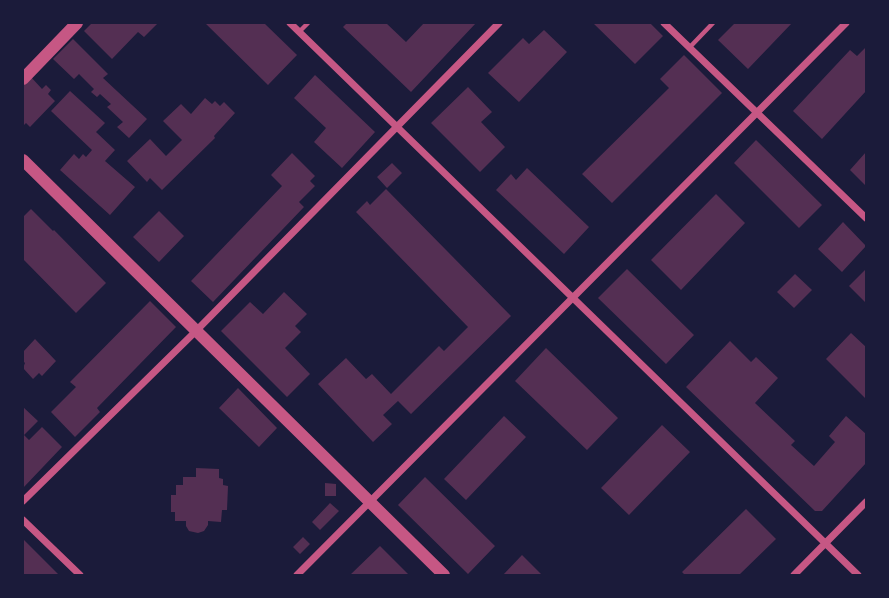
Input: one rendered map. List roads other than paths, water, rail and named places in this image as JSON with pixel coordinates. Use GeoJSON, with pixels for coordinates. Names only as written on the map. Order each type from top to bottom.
{"type":"FeatureCollection","features":[{"type":"Feature","properties":{"kind":"street"},"geometry":{"type":"LineString","coordinates":[[23,79],[77,23]]}},
{"type":"Feature","properties":{"kind":"street"},"geometry":{"type":"LineString","coordinates":[[290,23],[858,575]]}},
{"type":"Feature","properties":{"kind":"street"},"geometry":{"type":"LineString","coordinates":[[23,501],[196,331],[499,23]]}},
{"type":"Feature","properties":{"kind":"street"},"geometry":{"type":"LineString","coordinates":[[664,23],[866,218]]}},
{"type":"Feature","properties":{"kind":"street"},"geometry":{"type":"LineString","coordinates":[[297,575],[846,23]]}},
{"type":"Feature","properties":{"kind":"street"},"geometry":{"type":"LineString","coordinates":[[23,160],[444,575]]}},
{"type":"Feature","properties":{"kind":"street"},"geometry":{"type":"LineString","coordinates":[[794,575],[866,502]]}},
{"type":"Feature","properties":{"kind":"street"},"geometry":{"type":"LineString","coordinates":[[23,520],[80,575]]}},
{"type":"Feature","properties":{"kind":"lane"},"geometry":{"type":"LineString","coordinates":[[299,32],[308,23]]}},
{"type":"Feature","properties":{"kind":"lane"},"geometry":{"type":"LineString","coordinates":[[689,48],[713,23]]}}]}
